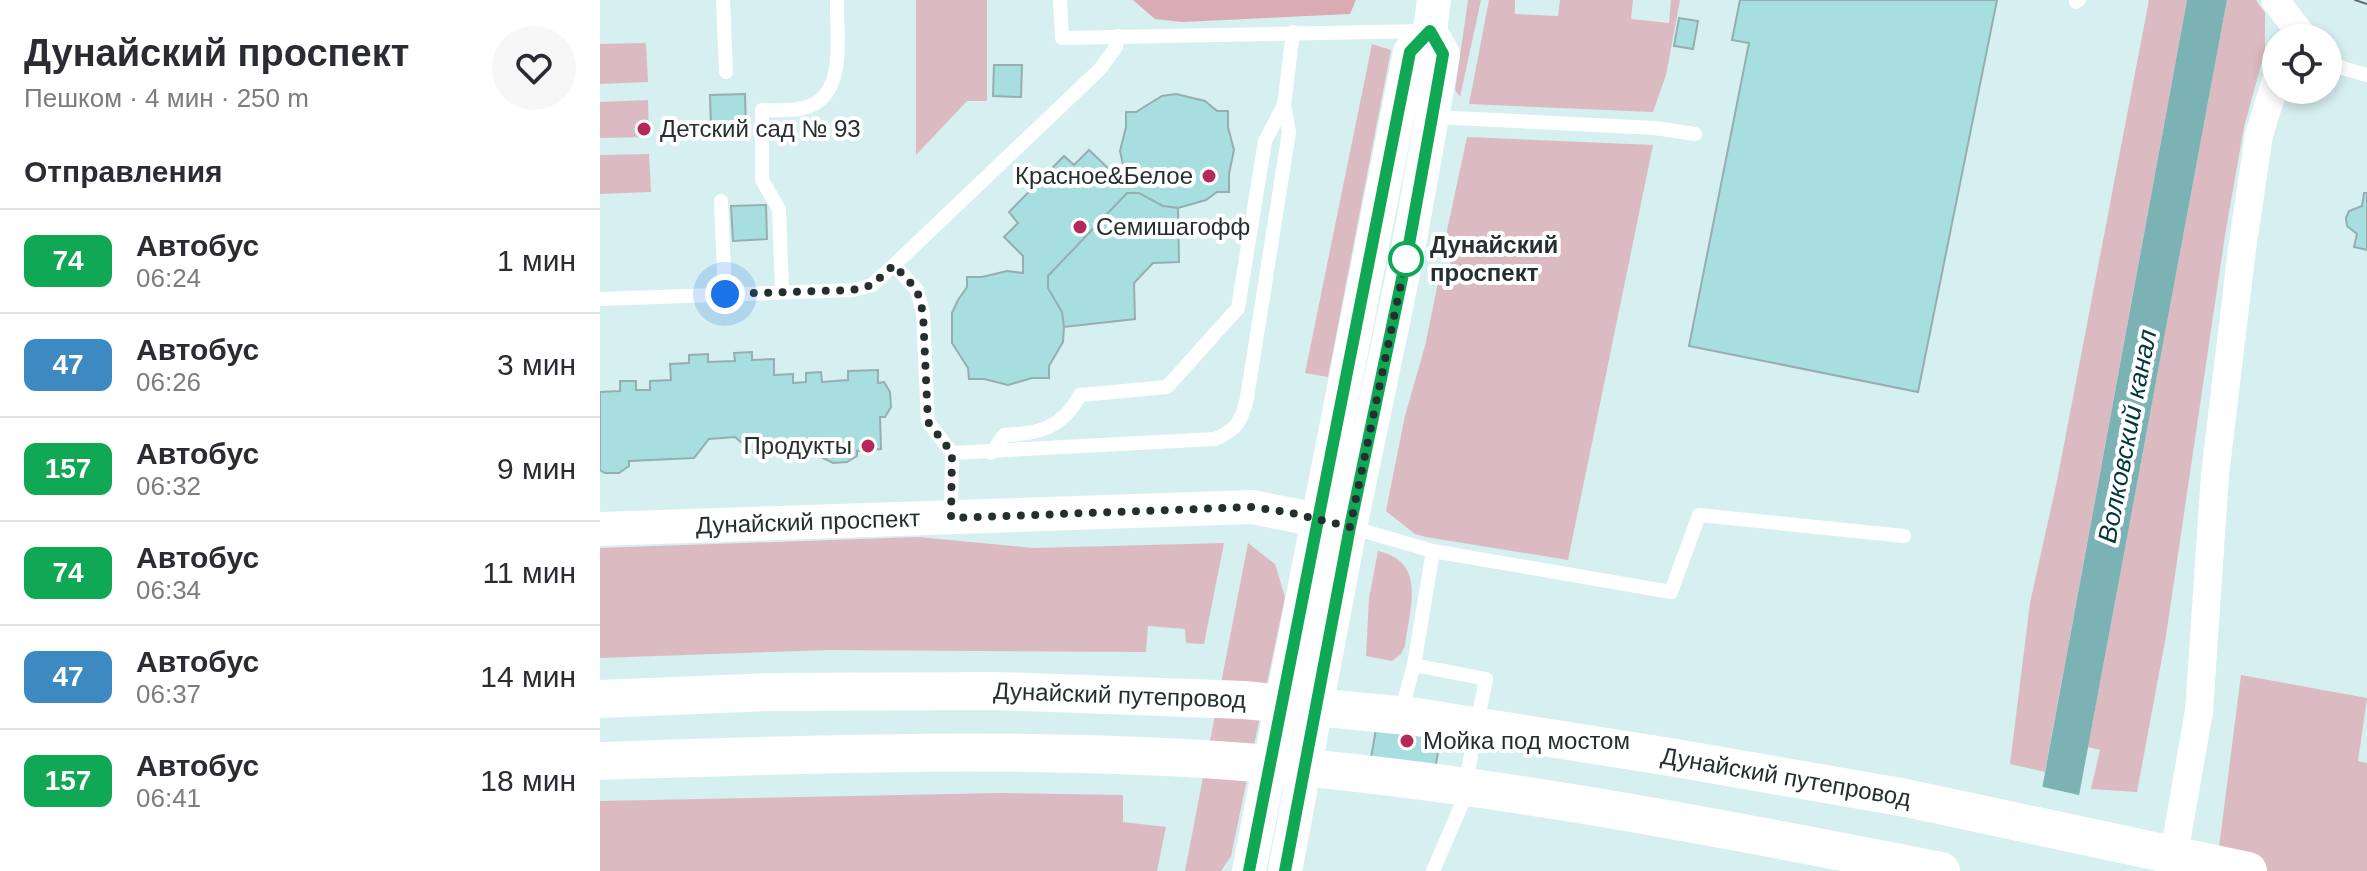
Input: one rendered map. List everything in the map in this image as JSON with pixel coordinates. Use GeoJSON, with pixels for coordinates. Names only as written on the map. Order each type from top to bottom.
{"type":"FeatureCollection","features":[{"type":"Feature","properties":{"kind":"main road","name":"Дунайский путепровод"},"geometry":{"type":"LineString","coordinates":[[600,699],[770,692],[999,691],[1244,700],[1417,717],[1906,798],[2248,871]]}},
{"type":"Feature","properties":{"kind":"main road"},"geometry":{"type":"LineString","coordinates":[[600,761],[989,751],[1233,761],[1483,790],[1656,818],[1941,871]]}},
{"type":"Feature","properties":{"kind":"street"},"geometry":{"type":"LineString","coordinates":[[2275,0],[2293,24]]}},
{"type":"Feature","properties":{"kind":"street"},"geometry":{"type":"LineString","coordinates":[[1249,871],[1334,523],[1408,250],[1443,54],[1432,15]]}},
{"type":"Feature","properties":{"kind":"street"},"geometry":{"type":"LineString","coordinates":[[1285,871],[1334,523],[1410,52],[1432,15]]}},
{"type":"Feature","properties":{"kind":"street"},"geometry":{"type":"LineString","coordinates":[[2171,871],[2199,711],[2215,475],[2242,249],[2259,135],[2269,104]]}},
{"type":"Feature","properties":{"kind":"street","name":"Дунайский проспект"},"geometry":{"type":"LineString","coordinates":[[600,529],[1252,507],[1334,523]]}},
{"type":"Feature","properties":{"kind":"lane"},"geometry":{"type":"LineString","coordinates":[[723,0],[726,72]]}},
{"type":"Feature","properties":{"kind":"lane"},"geometry":{"type":"LineString","coordinates":[[782,292],[779,209],[762,180],[762,110],[792,110],[813,104],[827,93],[835,74],[837,0]]}},
{"type":"Feature","properties":{"kind":"lane"},"geometry":{"type":"LineString","coordinates":[[1060,0],[1062,38],[1293,32],[1432,15]]}},
{"type":"Feature","properties":{"kind":"lane"},"geometry":{"type":"LineString","coordinates":[[952,453],[1215,439],[1232,432],[1242,419],[1247,398],[1289,132],[1284,105],[1293,32]]}},
{"type":"Feature","properties":{"kind":"lane"},"geometry":{"type":"LineString","coordinates":[[600,299],[853,290],[872,285],[1100,69],[1116,47],[1118,36]]}},
{"type":"Feature","properties":{"kind":"lane"},"geometry":{"type":"LineString","coordinates":[[2342,68],[2367,75]]}},
{"type":"Feature","properties":{"kind":"lane"},"geometry":{"type":"LineString","coordinates":[[991,453],[1004,435],[1026,435],[1056,425],[1072,410],[1080,395],[1167,387],[1238,308],[1265,141],[1284,105]]}},
{"type":"Feature","properties":{"kind":"lane"},"geometry":{"type":"LineString","coordinates":[[1432,117],[1655,128],[1695,134]]}},
{"type":"Feature","properties":{"kind":"lane"},"geometry":{"type":"LineString","coordinates":[[721,201],[725,294]]}},
{"type":"Feature","properties":{"kind":"lane"},"geometry":{"type":"LineString","coordinates":[[894,265],[917,290],[923,313],[928,422],[952,453],[951,518]]}},
{"type":"Feature","properties":{"kind":"lane"},"geometry":{"type":"LineString","coordinates":[[1334,523],[1433,551],[1671,592],[1699,515],[1904,536]]}},
{"type":"Feature","properties":{"kind":"lane"},"geometry":{"type":"LineString","coordinates":[[1403,705],[1414,665],[1433,551]]}},
{"type":"Feature","properties":{"kind":"lane"},"geometry":{"type":"LineString","coordinates":[[1414,665],[1486,679],[1433,871]]}},
{"type":"Feature","properties":{"kind":"lane"},"geometry":{"type":"LineString","coordinates":[[1386,793],[1391,773]]}},
{"type":"Feature","properties":{"kind":"shaded area"},"geometry":{"type":"Polygon","coordinates":[[[916,0],[987,0],[987,101],[967,101],[916,155],[916,0]]]}},
{"type":"Feature","properties":{"kind":"shaded area"},"geometry":{"type":"Polygon","coordinates":[[[1133,0],[1356,0],[1350,14],[1182,22],[1155,19],[1133,0]]]}},
{"type":"Feature","properties":{"kind":"shaded area"},"geometry":{"type":"Polygon","coordinates":[[[1468,0],[1481,0],[1460,97],[1455,90],[1468,0]]]}},
{"type":"Feature","properties":{"kind":"shaded area"},"geometry":{"type":"Polygon","coordinates":[[[1489,0],[1515,0],[1515,14],[1558,16],[1560,0],[1633,0],[1631,19],[1669,23],[1671,0],[1680,0],[1666,75],[1653,112],[1469,104],[1489,0]]]}},
{"type":"Feature","properties":{"kind":"shaded area"},"geometry":{"type":"Polygon","coordinates":[[[2149,0],[2187,0],[2045,772],[2010,764],[2030,603],[2057,481],[2149,0]]]}},
{"type":"Feature","properties":{"kind":"shaded area"},"geometry":{"type":"Polygon","coordinates":[[[2227,0],[2256,0],[2265,13],[2262,61],[2244,127],[2225,235],[2166,636],[2137,792],[2091,789],[2100,750],[2088,747],[2227,0]]]}},
{"type":"Feature","properties":{"kind":"shaded area"},"geometry":{"type":"Polygon","coordinates":[[[646,43],[648,82],[600,84],[600,44],[646,43]]]}},
{"type":"Feature","properties":{"kind":"shaded area"},"geometry":{"type":"Polygon","coordinates":[[[1372,44],[1391,50],[1328,377],[1305,373],[1372,44]]]}},
{"type":"Feature","properties":{"kind":"shaded area"},"geometry":{"type":"Polygon","coordinates":[[[648,100],[649,137],[600,138],[600,102],[648,100]]]}},
{"type":"Feature","properties":{"kind":"shaded area"},"geometry":{"type":"Polygon","coordinates":[[[1467,137],[1653,145],[1568,560],[1426,537],[1415,534],[1386,511],[1405,416],[1425,346],[1439,278],[1448,280],[1454,238],[1446,235],[1467,137]]]}},
{"type":"Feature","properties":{"kind":"shaded area"},"geometry":{"type":"Polygon","coordinates":[[[649,154],[651,192],[600,194],[600,155],[649,154]]]}},
{"type":"Feature","properties":{"kind":"shaded area"},"geometry":{"type":"Polygon","coordinates":[[[918,537],[1034,548],[1224,543],[1204,644],[1186,643],[1185,629],[1148,626],[1146,652],[829,650],[600,658],[600,548],[918,537]]]}},
{"type":"Feature","properties":{"kind":"shaded area"},"geometry":{"type":"Polygon","coordinates":[[[1248,543],[1275,564],[1285,597],[1231,856],[1221,871],[1185,871],[1248,543]]]}},
{"type":"Feature","properties":{"kind":"shaded area"},"geometry":{"type":"Polygon","coordinates":[[[1378,551],[1404,565],[1412,589],[1405,646],[1392,661],[1366,656],[1369,598],[1378,551]]]}},
{"type":"Feature","properties":{"kind":"shaded area"},"geometry":{"type":"Polygon","coordinates":[[[2241,675],[2367,698],[2358,761],[2367,763],[2367,871],[2216,871],[2241,675]]]}},
{"type":"Feature","properties":{"kind":"shaded area"},"geometry":{"type":"Polygon","coordinates":[[[1001,793],[1123,795],[1123,822],[1166,827],[1157,871],[600,871],[600,801],[1001,793]]]}},
{"type":"Feature","properties":{"kind":"water","name":"Волковский канал"},"geometry":{"type":"Polygon","coordinates":[[[2187,0],[2227,0],[2065,871],[2027,871],[2187,0]]]}},
{"type":"Feature","properties":{"kind":"pier"},"geometry":{"type":"Polygon","coordinates":[[[2039,786],[2083,796],[2069,871],[2023,871],[2039,786]]]}},
{"type":"Feature","properties":{"kind":"building"},"geometry":{"type":"Polygon","coordinates":[[[1740,0],[1997,0],[1918,392],[1689,346],[1749,43],[1732,40],[1740,0]]]}},
{"type":"Feature","properties":{"kind":"building"},"geometry":{"type":"Polygon","coordinates":[[[1679,18],[1698,21],[1693,49],[1674,46],[1679,18]]]}},
{"type":"Feature","properties":{"kind":"building"},"geometry":{"type":"Polygon","coordinates":[[[994,65],[1022,65],[1021,97],[993,96],[994,65]]]}},
{"type":"Feature","properties":{"kind":"building"},"geometry":{"type":"Polygon","coordinates":[[[745,94],[746,128],[711,129],[710,95],[745,94]]]}},
{"type":"Feature","properties":{"kind":"building"},"geometry":{"type":"Polygon","coordinates":[[[1176,94],[1205,101],[1217,111],[1228,111],[1228,127],[1234,150],[1229,192],[1217,192],[1206,200],[1178,208],[1163,206],[1139,193],[1127,193],[1048,276],[1048,288],[1062,312],[1064,327],[1063,342],[1049,366],[1049,378],[1032,378],[1008,385],[969,379],[968,368],[952,343],[952,313],[967,287],[967,277],[1007,271],[1023,273],[1023,256],[1004,237],[1018,223],[1009,212],[1064,156],[1074,165],[1089,150],[1109,169],[1124,169],[1120,151],[1126,112],[1136,112],[1162,96],[1176,94]]]}},
{"type":"Feature","properties":{"kind":"building"},"geometry":{"type":"Polygon","coordinates":[[[1127,193],[1139,193],[1163,206],[1178,208],[1179,262],[1153,263],[1134,283],[1135,319],[1064,327],[1062,312],[1048,288],[1048,276],[1127,193]]]}},
{"type":"Feature","properties":{"kind":"building"},"geometry":{"type":"Polygon","coordinates":[[[2364,193],[2367,193],[2367,250],[2354,247],[2357,234],[2347,226],[2346,218],[2349,211],[2362,206],[2364,193]]]}},
{"type":"Feature","properties":{"kind":"building"},"geometry":{"type":"Polygon","coordinates":[[[766,205],[767,239],[733,241],[731,206],[766,205]]]}},
{"type":"Feature","properties":{"kind":"building"},"geometry":{"type":"Polygon","coordinates":[[[752,352],[752,360],[774,359],[774,375],[793,374],[793,383],[806,382],[806,373],[821,372],[822,382],[848,380],[848,371],[878,370],[878,383],[884,382],[890,392],[891,407],[885,417],[880,417],[881,449],[857,451],[857,456],[847,462],[833,463],[823,458],[822,452],[756,455],[735,437],[709,439],[694,458],[629,461],[629,466],[619,473],[600,470],[600,392],[620,391],[620,381],[636,381],[636,390],[650,390],[650,381],[671,380],[670,364],[689,363],[689,355],[708,354],[708,362],[735,361],[734,353],[752,352]]]}},
{"type":"Feature","properties":{"kind":"building","name":"Мойка под мостом"},"geometry":{"type":"Polygon","coordinates":[[[1381,701],[1445,712],[1433,781],[1369,769],[1381,701]]]}},
{"type":"Feature","properties":{"kind":"tram line"},"geometry":{"type":"LineString","coordinates":[[2355,0],[2367,4]]}},
{"type":"Feature","properties":{"kind":"bus line","name":"74"},"geometry":{"type":"LineString","coordinates":[[1249,871],[1410,52],[1430,31],[1443,54],[1408,250],[1350,527],[1285,871]]}},
{"type":"Feature","properties":{"kind":"place","name":"Детский сад № 93"},"geometry":{"type":"Point","coordinates":[644,129]}},
{"type":"Feature","properties":{"kind":"place","name":"Красное&Белое"},"geometry":{"type":"Point","coordinates":[1209,176]}},
{"type":"Feature","properties":{"kind":"place","name":"Семишагофф"},"geometry":{"type":"Point","coordinates":[1080,227]}},
{"type":"Feature","properties":{"kind":"place","name":"Дунайский проспект"},"geometry":{"type":"Point","coordinates":[1406,259]}},
{"type":"Feature","properties":{"kind":"place","name":"Продукты"},"geometry":{"type":"Point","coordinates":[868,446]}},
{"type":"Feature","properties":{"kind":"place","name":"Мойка под мостом"},"geometry":{"type":"Point","coordinates":[1407,741]}},
{"type":"Feature","properties":{"kind":"route"},"geometry":{"type":"LineString","coordinates":[[725,294],[853,290],[872,285],[894,265],[917,290],[923,313],[928,422],[952,453],[951,518],[1252,507],[1350,527],[1408,250],[1406,259]]}}]}
